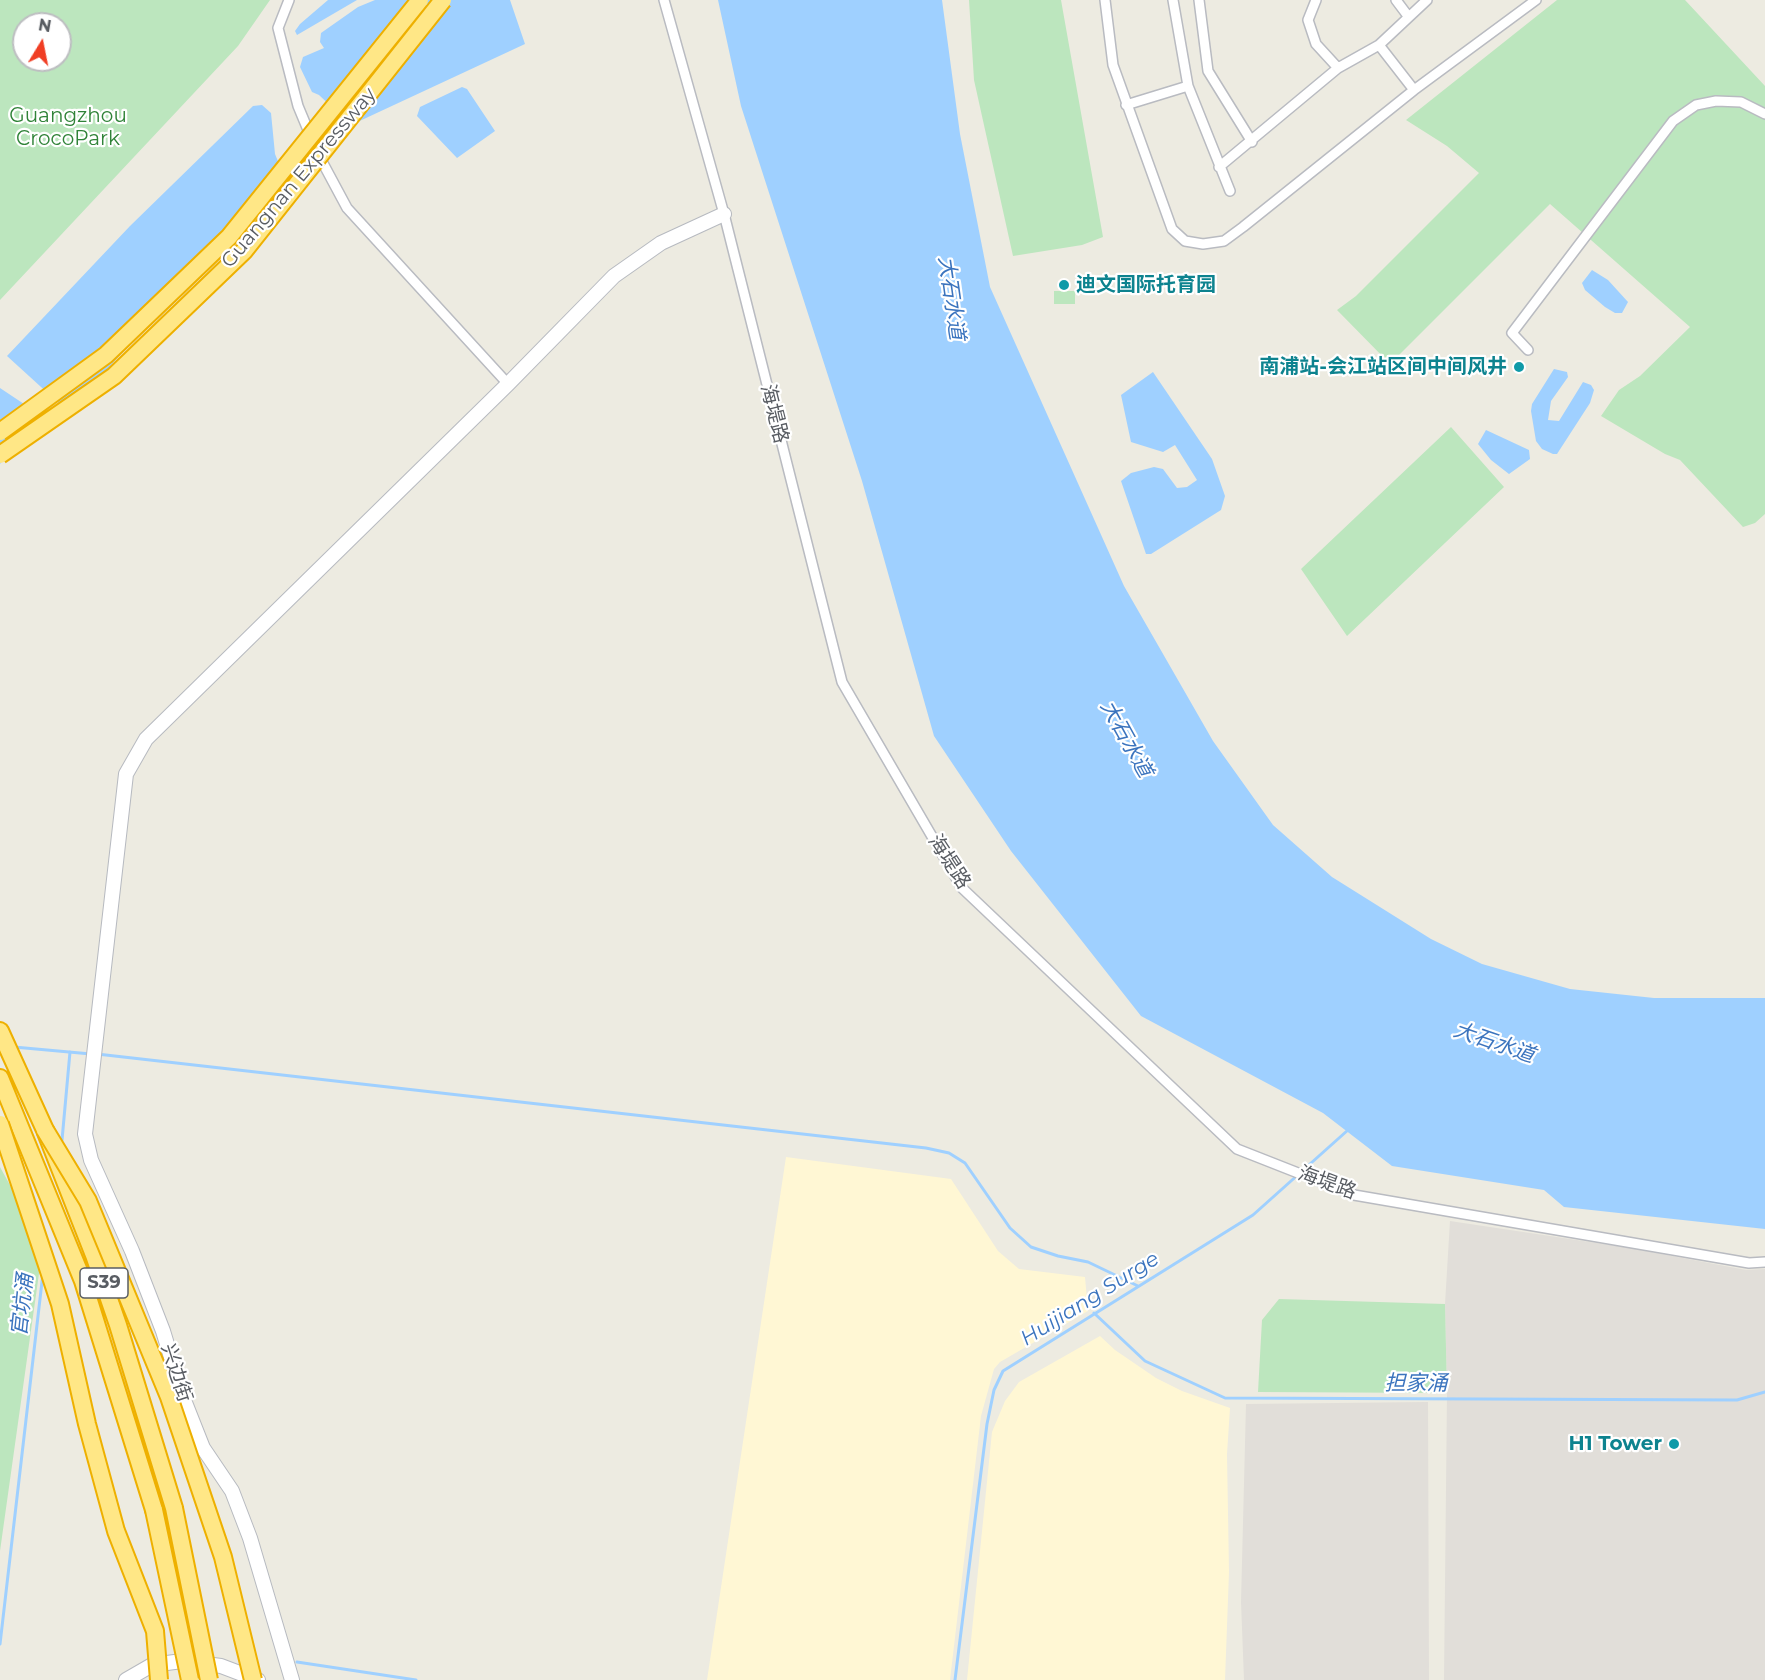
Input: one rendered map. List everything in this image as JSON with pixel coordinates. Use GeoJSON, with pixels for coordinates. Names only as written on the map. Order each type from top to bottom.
{"type":"FeatureCollection","features":[{"type":"Feature","properties":{"kind":"highway","name":"Guangnan Expressway"},"geometry":{"type":"LineString","coordinates":[[0,432],[106,355],[229,237],[420,0]]}},
{"type":"Feature","properties":{"kind":"highway","name":"Guangnan Expressway"},"geometry":{"type":"LineString","coordinates":[[0,455],[114,376],[244,251],[443,0]]}},
{"type":"Feature","properties":{"kind":"highway","name":"S39"},"geometry":{"type":"LineString","coordinates":[[2,1034],[45,1130],[118,1325],[174,1508],[209,1680]]}},
{"type":"Feature","properties":{"kind":"highway","name":"S39"},"geometry":{"type":"LineString","coordinates":[[0,1078],[83,1281],[154,1510],[190,1680]]}},
{"type":"Feature","properties":{"kind":"highway"},"geometry":{"type":"LineString","coordinates":[[0,1125],[60,1304],[87,1424],[116,1532],[155,1631],[159,1680]]}},
{"type":"Feature","properties":{"kind":"highway"},"geometry":{"type":"LineString","coordinates":[[45,1130],[88,1201],[169,1397],[223,1557],[248,1650],[251,1680]]}},
{"type":"Feature","properties":{"kind":"street"},"geometry":{"type":"LineString","coordinates":[[289,0],[278,28],[298,106],[318,154],[347,208],[508,384]]}},
{"type":"Feature","properties":{"kind":"street","name":"海堤路"},"geometry":{"type":"LineString","coordinates":[[664,0],[724,214],[842,682],[962,888],[1237,1149],[1354,1195],[1749,1263],[1765,1262]]}},
{"type":"Feature","properties":{"kind":"street"},"geometry":{"type":"LineString","coordinates":[[1105,0],[1113,65],[1173,229],[1185,241],[1203,244],[1224,241],[1414,90],[1536,0]]}},
{"type":"Feature","properties":{"kind":"street"},"geometry":{"type":"LineString","coordinates":[[1173,0],[1188,86],[1230,191]]}},
{"type":"Feature","properties":{"kind":"street"},"geometry":{"type":"LineString","coordinates":[[1198,0],[1208,70],[1251,142]]}},
{"type":"Feature","properties":{"kind":"street"},"geometry":{"type":"LineString","coordinates":[[1316,0],[1308,20],[1316,45],[1338,68]]}},
{"type":"Feature","properties":{"kind":"street"},"geometry":{"type":"LineString","coordinates":[[1396,0],[1408,16]]}},
{"type":"Feature","properties":{"kind":"street"},"geometry":{"type":"LineString","coordinates":[[1219,167],[1338,68],[1379,45],[1427,0]]}},
{"type":"Feature","properties":{"kind":"street"},"geometry":{"type":"LineString","coordinates":[[1379,45],[1414,90]]}},
{"type":"Feature","properties":{"kind":"street"},"geometry":{"type":"LineString","coordinates":[[1126,105],[1188,86]]}},
{"type":"Feature","properties":{"kind":"street"},"geometry":{"type":"LineString","coordinates":[[1528,350],[1512,333],[1673,122],[1696,105],[1716,100],[1742,102],[1765,114]]}},
{"type":"Feature","properties":{"kind":"street","name":"兴边街"},"geometry":{"type":"LineString","coordinates":[[292,1679],[250,1538],[232,1491],[203,1448],[144,1281],[91,1160],[85,1134],[126,774],[146,739],[508,384],[614,276],[661,243],[724,214]]}},
{"type":"Feature","properties":{"kind":"street"},"geometry":{"type":"LineString","coordinates":[[126,1680],[152,1665],[182,1661],[221,1666],[258,1680]]}},
{"type":"Feature","properties":{"kind":"shaded area"},"geometry":{"type":"Polygon","coordinates":[[[786,1157],[951,1179],[998,1251],[1019,1269],[1085,1277],[1088,1311],[1000,1362],[994,1369],[981,1416],[950,1680],[707,1680],[786,1157]]]}},
{"type":"Feature","properties":{"kind":"shaded area"},"geometry":{"type":"Polygon","coordinates":[[[1450,1221],[1630,1248],[1746,1270],[1765,1269],[1765,1680],[1444,1680],[1447,1393],[1445,1304],[1450,1221]]]}},
{"type":"Feature","properties":{"kind":"shaded area"},"geometry":{"type":"Polygon","coordinates":[[[1100,1336],[1115,1350],[1156,1378],[1182,1391],[1230,1408],[1227,1454],[1229,1572],[1225,1680],[967,1680],[992,1432],[1005,1401],[1019,1382],[1100,1336]]]}},
{"type":"Feature","properties":{"kind":"shaded area"},"geometry":{"type":"Polygon","coordinates":[[[1428,1402],[1429,1680],[1244,1680],[1241,1602],[1246,1404],[1428,1402]]]}},
{"type":"Feature","properties":{"kind":"green space","name":"Guangzhou CrocoPark"},"geometry":{"type":"Polygon","coordinates":[[[0,0],[270,0],[238,46],[0,300],[0,0]]]}},
{"type":"Feature","properties":{"kind":"green space"},"geometry":{"type":"Polygon","coordinates":[[[969,0],[1061,0],[1103,237],[1082,245],[1013,256],[974,80],[969,0]]]}},
{"type":"Feature","properties":{"kind":"green space"},"geometry":{"type":"Polygon","coordinates":[[[1557,0],[1685,0],[1765,86],[1765,514],[1755,523],[1743,527],[1680,460],[1665,454],[1601,416],[1619,390],[1640,376],[1690,327],[1550,204],[1390,364],[1337,310],[1356,296],[1479,173],[1447,146],[1406,120],[1557,0]]]}},
{"type":"Feature","properties":{"kind":"green space"},"geometry":{"type":"Polygon","coordinates":[[[1054,291],[1075,291],[1075,304],[1054,304],[1054,291]]]}},
{"type":"Feature","properties":{"kind":"green space"},"geometry":{"type":"Polygon","coordinates":[[[1451,427],[1504,487],[1347,636],[1301,569],[1451,427]]]}},
{"type":"Feature","properties":{"kind":"green space"},"geometry":{"type":"Polygon","coordinates":[[[0,1167],[43,1245],[0,1551],[0,1167]]]}},
{"type":"Feature","properties":{"kind":"green space"},"geometry":{"type":"Polygon","coordinates":[[[1279,1299],[1445,1304],[1447,1393],[1258,1392],[1262,1320],[1279,1299]]]}},
{"type":"Feature","properties":{"kind":"water"},"geometry":{"type":"Polygon","coordinates":[[[328,0],[357,0],[297,35],[295,31],[300,24],[328,0]]]}},
{"type":"Feature","properties":{"kind":"water"},"geometry":{"type":"Polygon","coordinates":[[[375,0],[510,0],[525,44],[351,125],[319,95],[312,92],[300,67],[303,57],[324,48],[320,42],[321,33],[358,7],[375,0]]]}},
{"type":"Feature","properties":{"kind":"water","name":"大石水道"},"geometry":{"type":"Polygon","coordinates":[[[718,0],[942,0],[960,134],[990,287],[1124,586],[1213,741],[1273,825],[1332,877],[1431,939],[1482,964],[1570,989],[1654,998],[1765,998],[1765,1229],[1564,1207],[1544,1190],[1392,1166],[1323,1113],[1141,1016],[1011,851],[934,736],[862,481],[741,106],[718,0]]]}},
{"type":"Feature","properties":{"kind":"water"},"geometry":{"type":"Polygon","coordinates":[[[462,87],[467,89],[495,131],[457,158],[417,116],[420,107],[462,87]]]}},
{"type":"Feature","properties":{"kind":"water"},"geometry":{"type":"Polygon","coordinates":[[[262,105],[271,113],[275,154],[284,176],[237,219],[101,377],[63,407],[7,356],[130,226],[253,106],[262,105]]]}},
{"type":"Feature","properties":{"kind":"water"},"geometry":{"type":"Polygon","coordinates":[[[1592,270],[1608,280],[1628,302],[1622,313],[1615,313],[1605,307],[1585,290],[1582,283],[1592,270]]]}},
{"type":"Feature","properties":{"kind":"water"},"geometry":{"type":"Polygon","coordinates":[[[1554,369],[1567,372],[1568,377],[1551,401],[1548,420],[1559,421],[1583,382],[1591,385],[1594,390],[1590,403],[1557,454],[1542,449],[1536,441],[1531,411],[1532,404],[1554,369]]]}},
{"type":"Feature","properties":{"kind":"water"},"geometry":{"type":"Polygon","coordinates":[[[1153,372],[1212,459],[1225,496],[1221,510],[1151,554],[1146,554],[1121,481],[1131,473],[1154,467],[1163,469],[1177,488],[1187,487],[1197,480],[1175,445],[1163,452],[1131,442],[1121,395],[1153,372]]]}},
{"type":"Feature","properties":{"kind":"water"},"geometry":{"type":"Polygon","coordinates":[[[0,388],[27,406],[38,419],[0,464],[0,388]]]}},
{"type":"Feature","properties":{"kind":"water"},"geometry":{"type":"Polygon","coordinates":[[[1486,430],[1529,450],[1530,459],[1509,474],[1491,460],[1478,444],[1486,430]]]}},
{"type":"Feature","properties":{"kind":"waterway"},"geometry":{"type":"LineString","coordinates":[[14,1047],[91,1054]]}},
{"type":"Feature","properties":{"kind":"waterway","name":"官坑涌"},"geometry":{"type":"LineString","coordinates":[[62,1140],[70,1052]]}},
{"type":"Feature","properties":{"kind":"waterway"},"geometry":{"type":"LineString","coordinates":[[97,1054],[926,1148],[949,1153],[965,1163],[1010,1228],[1031,1247],[1058,1256],[1088,1262],[1138,1286]]}},
{"type":"Feature","properties":{"kind":"waterway","name":"Huijiang Surge"},"geometry":{"type":"LineString","coordinates":[[955,1680],[987,1424],[994,1390],[1003,1371],[1253,1215],[1348,1130]]}},
{"type":"Feature","properties":{"kind":"waterway","name":"官坑涌"},"geometry":{"type":"LineString","coordinates":[[0,1644],[43,1273]]}},
{"type":"Feature","properties":{"kind":"waterway","name":"担家涌"},"geometry":{"type":"LineString","coordinates":[[1094,1313],[1145,1361],[1225,1398],[1737,1400],[1765,1392]]}},
{"type":"Feature","properties":{"kind":"waterway"},"geometry":{"type":"LineString","coordinates":[[297,1662],[416,1680]]}},
{"type":"Feature","properties":{"kind":"place","name":"迪文国际托育园"},"geometry":{"type":"Point","coordinates":[1064,285]}},
{"type":"Feature","properties":{"kind":"place","name":"南浦站-会江站区间中间风井"},"geometry":{"type":"Point","coordinates":[1519,367]}},
{"type":"Feature","properties":{"kind":"place","name":"H1 Tower"},"geometry":{"type":"Point","coordinates":[1674,1444]}}]}
